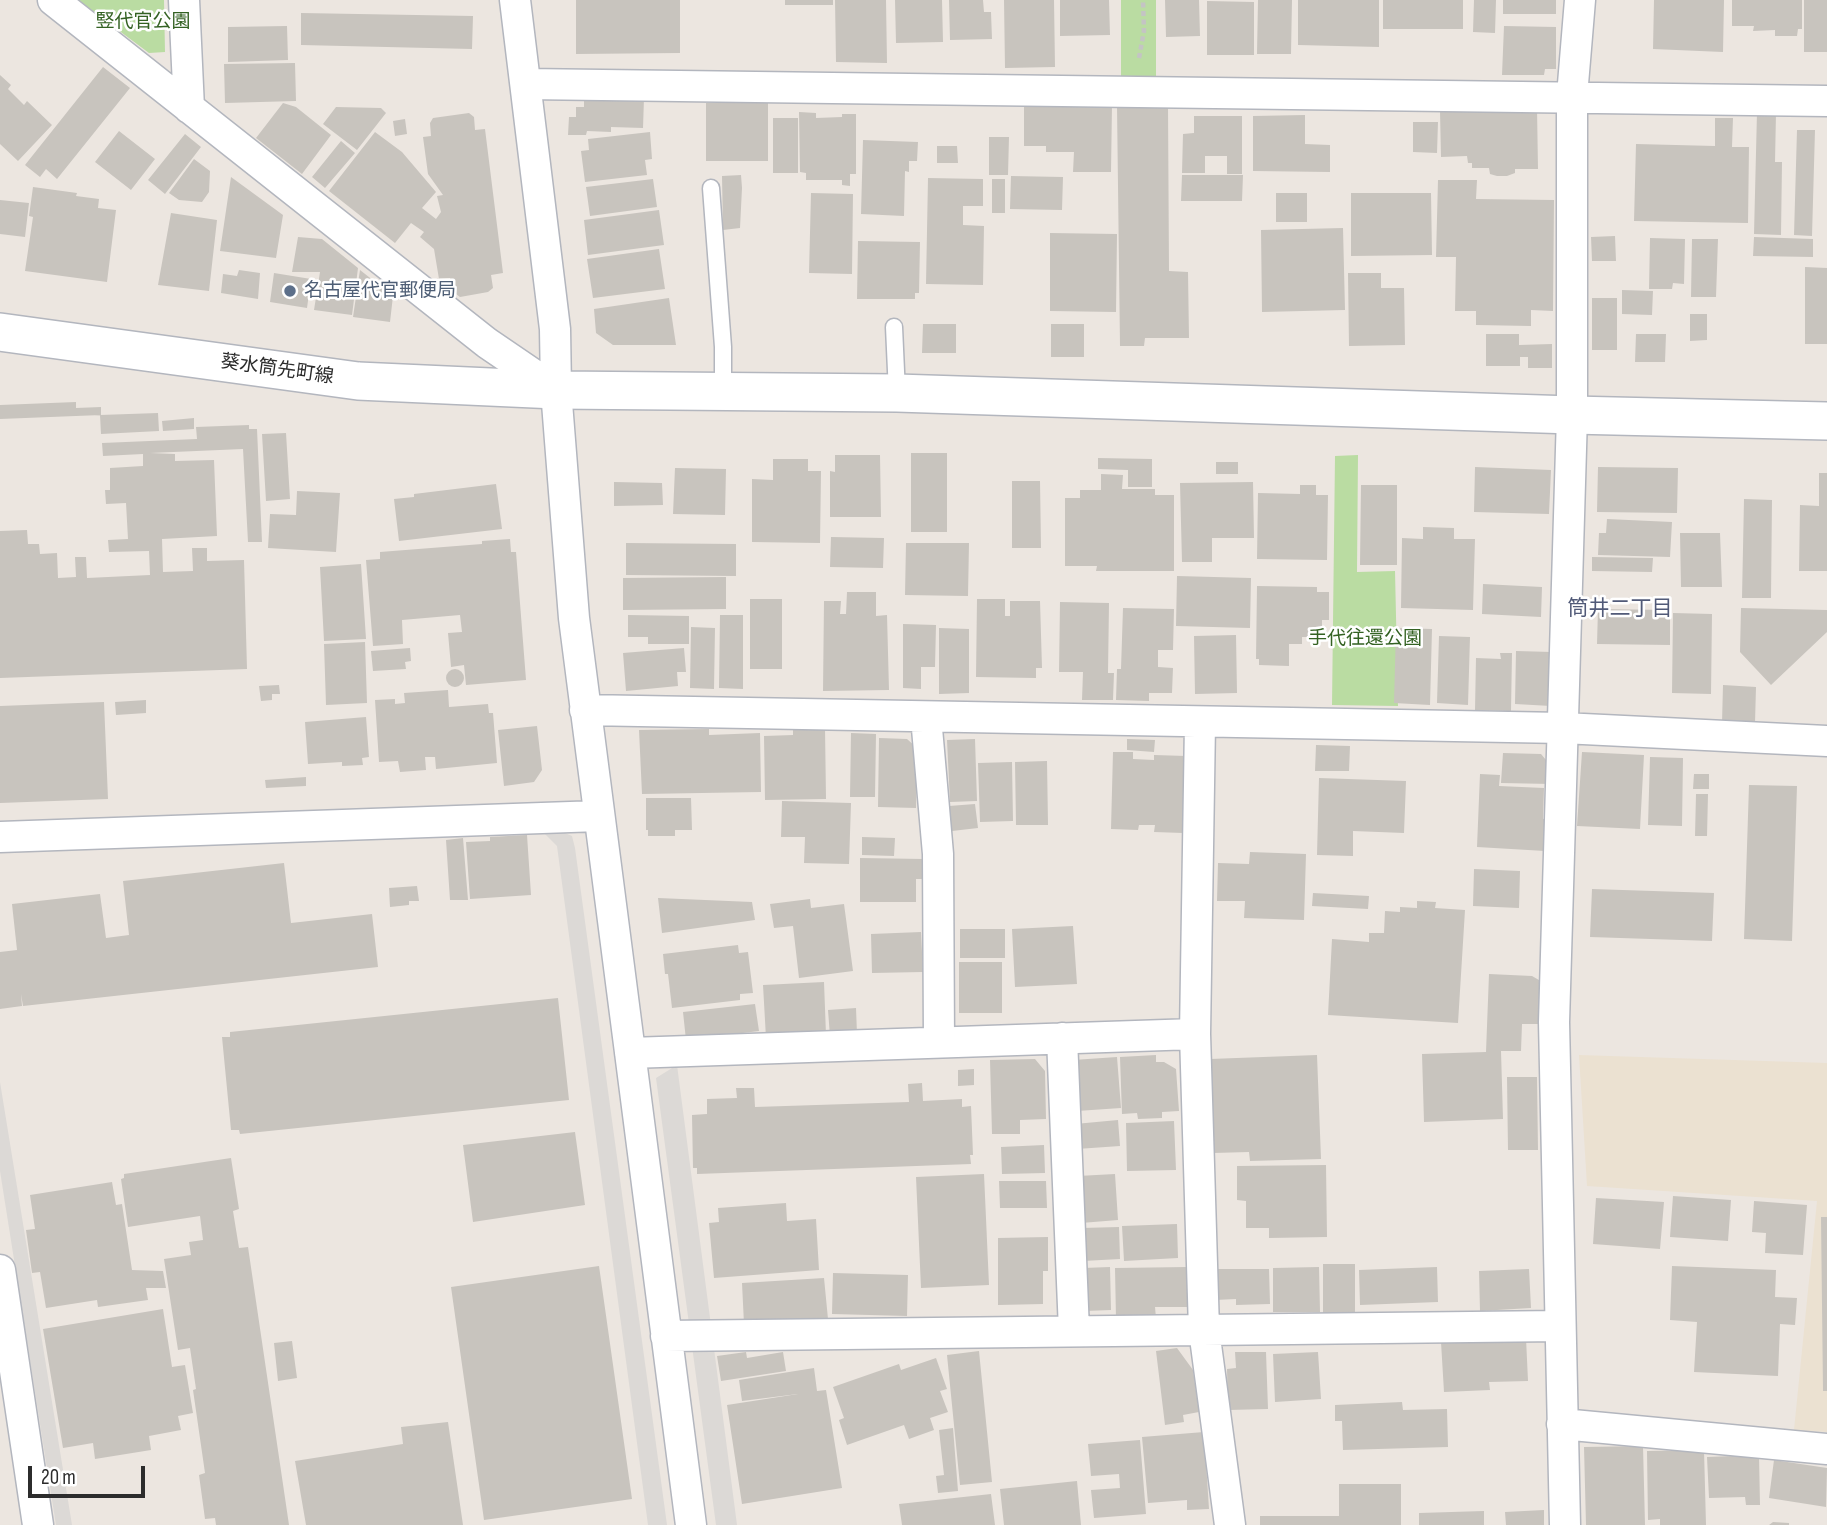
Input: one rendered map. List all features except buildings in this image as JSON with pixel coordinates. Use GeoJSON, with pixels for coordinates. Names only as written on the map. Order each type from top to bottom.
{"type":"FeatureCollection","features":[{"type":"Feature","properties":{"kind":"street"},"geometry":{"type":"LineString","coordinates":[[53,0],[487,343],[556,390]]}},
{"type":"Feature","properties":{"kind":"street"},"geometry":{"type":"LineString","coordinates":[[184,0],[189,108]]}},
{"type":"Feature","properties":{"kind":"street"},"geometry":{"type":"LineString","coordinates":[[515,0],[555,330],[556,390],[574,618],[691,1525]]}},
{"type":"Feature","properties":{"kind":"street"},"geometry":{"type":"LineString","coordinates":[[1565,1525],[1554,1022],[1572,415],[1572,96],[1580,0]]}},
{"type":"Feature","properties":{"kind":"street"},"geometry":{"type":"LineString","coordinates":[[526,84],[1827,101]]}},
{"type":"Feature","properties":{"kind":"street","name":"葵水筒先町線"},"geometry":{"type":"LineString","coordinates":[[0,332],[358,381],[556,390],[897,393],[1827,421]]}},
{"type":"Feature","properties":{"kind":"street"},"geometry":{"type":"LineString","coordinates":[[585,710],[1563,728],[1827,741]]}},
{"type":"Feature","properties":{"kind":"street"},"geometry":{"type":"LineString","coordinates":[[926,717],[939,854],[939,1042]]}},
{"type":"Feature","properties":{"kind":"street"},"geometry":{"type":"LineString","coordinates":[[1200,723],[1195,1034],[1204,1330],[1230,1525]]}},
{"type":"Feature","properties":{"kind":"street"},"geometry":{"type":"LineString","coordinates":[[0,837],[599,816]]}},
{"type":"Feature","properties":{"kind":"street"},"geometry":{"type":"LineString","coordinates":[[630,1053],[1195,1034]]}},
{"type":"Feature","properties":{"kind":"street"},"geometry":{"type":"LineString","coordinates":[[1062,1038],[1073,1331]]}},
{"type":"Feature","properties":{"kind":"street"},"geometry":{"type":"LineString","coordinates":[[1,1287],[38,1525]]}},
{"type":"Feature","properties":{"kind":"street"},"geometry":{"type":"LineString","coordinates":[[666,1336],[1560,1326]]}},
{"type":"Feature","properties":{"kind":"street"},"geometry":{"type":"LineString","coordinates":[[1562,1424],[1827,1449]]}},
{"type":"Feature","properties":{"kind":"lane"},"geometry":{"type":"LineString","coordinates":[[711,188],[723,347],[723,391]]}},
{"type":"Feature","properties":{"kind":"lane"},"geometry":{"type":"LineString","coordinates":[[894,327],[897,393]]}},
{"type":"Feature","properties":{"kind":"path"},"geometry":{"type":"LineString","coordinates":[[1142,91],[1138,64],[1144,32],[1143,0]]}},
{"type":"Feature","properties":{"kind":"shaded area"},"geometry":{"type":"Polygon","coordinates":[[[544,833],[565,833],[572,836],[575,848],[667,1525],[648,1525],[557,846],[544,833]]]}},
{"type":"Feature","properties":{"kind":"shaded area"},"geometry":{"type":"Polygon","coordinates":[[[1579,1055],[1827,1063],[1827,1432],[1794,1430],[1817,1201],[1587,1186],[1579,1055]]]}},
{"type":"Feature","properties":{"kind":"shaded area"},"geometry":{"type":"Polygon","coordinates":[[[677,1065],[737,1525],[716,1525],[656,1078],[677,1065]]]}},
{"type":"Feature","properties":{"kind":"shaded area"},"geometry":{"type":"Polygon","coordinates":[[[0,1082],[72,1525],[56,1525],[0,1171],[0,1082]]]}},
{"type":"Feature","properties":{"kind":"green space","name":"竪代官公園"},"geometry":{"type":"Polygon","coordinates":[[[78,0],[164,0],[165,52],[149,53],[78,0]]]}},
{"type":"Feature","properties":{"kind":"green space"},"geometry":{"type":"Polygon","coordinates":[[[1121,0],[1156,0],[1156,77],[1121,78],[1121,0]]]}},
{"type":"Feature","properties":{"kind":"green space","name":"手代往還公園"},"geometry":{"type":"Polygon","coordinates":[[[1358,455],[1357,572],[1395,571],[1398,706],[1332,705],[1335,456],[1358,455]]]}},
{"type":"Feature","properties":{"kind":"place","name":"名古屋代官郵便局"},"geometry":{"type":"Point","coordinates":[290,291]}},
{"type":"Feature","properties":{"kind":"district","name":"筒井二丁目"},"geometry":{"type":"Point","coordinates":[1620,610]}}]}
